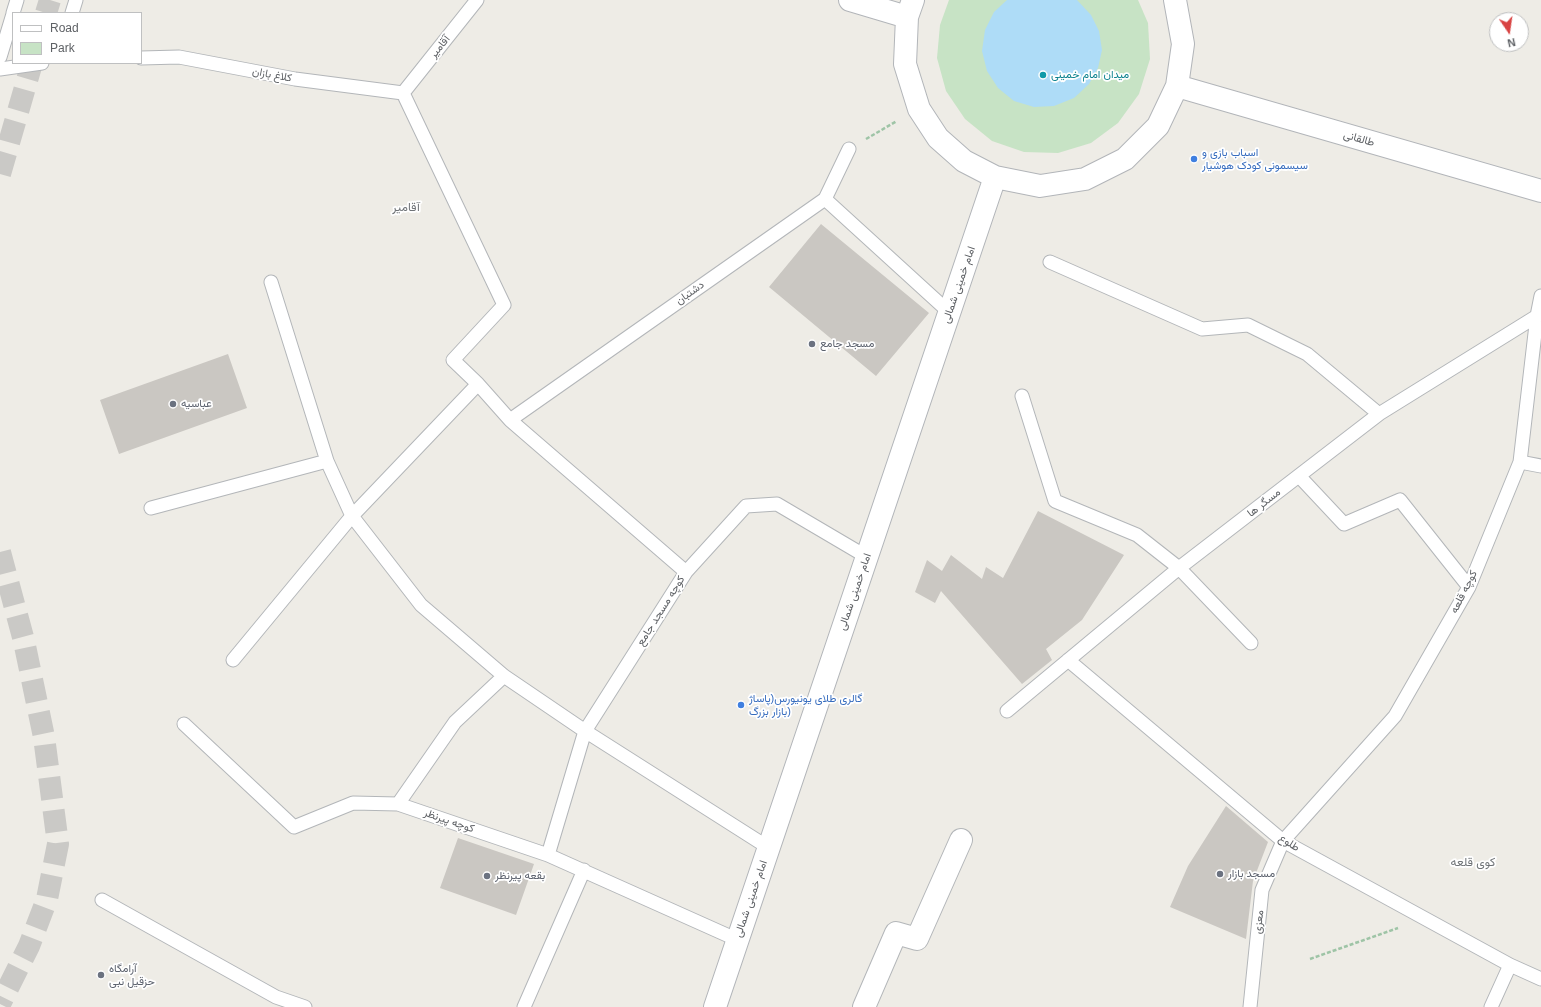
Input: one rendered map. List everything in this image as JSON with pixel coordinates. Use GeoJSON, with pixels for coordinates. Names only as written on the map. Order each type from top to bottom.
{"type":"FeatureCollection","features":[{"type":"Feature","properties":{"kind":"main road"},"geometry":{"type":"LineString","coordinates":[[850,0],[910,9],[905,64],[919,109],[938,138],[964,161],[995,177],[1040,186],[1085,179],[1126,159],[1158,126],[1177,86],[1183,44],[1175,0]]}},
{"type":"Feature","properties":{"kind":"main road","name":"طالقانی"},"geometry":{"type":"LineString","coordinates":[[1177,86],[1541,192]]}},
{"type":"Feature","properties":{"kind":"main road","name":"امام خمینی شمالی"},"geometry":{"type":"LineString","coordinates":[[715,1007],[995,177]]}},
{"type":"Feature","properties":{"kind":"main road"},"geometry":{"type":"LineString","coordinates":[[864,1007],[896,933],[917,939],[961,840]]}},
{"type":"Feature","properties":{"kind":"lane"},"geometry":{"type":"LineString","coordinates":[[13,12],[17,0]]}},
{"type":"Feature","properties":{"kind":"lane"},"geometry":{"type":"LineString","coordinates":[[72,12],[76,0]]}},
{"type":"Feature","properties":{"kind":"lane","name":"آقامیر"},"geometry":{"type":"LineString","coordinates":[[403,93],[477,0]]}},
{"type":"Feature","properties":{"kind":"lane"},"geometry":{"type":"LineString","coordinates":[[0,57],[12,16]]}},
{"type":"Feature","properties":{"kind":"lane","name":"کلاغ بازان"},"geometry":{"type":"LineString","coordinates":[[142,58],[179,57],[295,79],[403,93]]}},
{"type":"Feature","properties":{"kind":"lane"},"geometry":{"type":"LineString","coordinates":[[0,70],[36,64]]}},
{"type":"Feature","properties":{"kind":"lane"},"geometry":{"type":"LineString","coordinates":[[403,93],[504,305],[453,360],[478,384],[510,420],[686,572]]}},
{"type":"Feature","properties":{"kind":"lane","name":"دشتبان"},"geometry":{"type":"LineString","coordinates":[[510,420],[825,199],[849,149]]}},
{"type":"Feature","properties":{"kind":"lane"},"geometry":{"type":"LineString","coordinates":[[825,199],[950,312]]}},
{"type":"Feature","properties":{"kind":"lane"},"geometry":{"type":"LineString","coordinates":[[1050,262],[1202,329],[1248,325],[1306,354],[1379,414]]}},
{"type":"Feature","properties":{"kind":"lane"},"geometry":{"type":"LineString","coordinates":[[271,282],[327,461],[352,516],[421,605],[504,676],[585,731],[769,848]]}},
{"type":"Feature","properties":{"kind":"lane","name":"کوچه قلعه"},"geometry":{"type":"LineString","coordinates":[[1282,841],[1395,716],[1469,587],[1520,462],[1541,296]]}},
{"type":"Feature","properties":{"kind":"lane","name":"مسگر ها"},"geometry":{"type":"LineString","coordinates":[[1007,712],[1179,568],[1379,414],[1539,316]]}},
{"type":"Feature","properties":{"kind":"lane"},"geometry":{"type":"LineString","coordinates":[[233,660],[352,516],[478,384]]}},
{"type":"Feature","properties":{"kind":"lane"},"geometry":{"type":"LineString","coordinates":[[1022,396],[1055,500],[1137,535],[1179,568],[1251,644]]}},
{"type":"Feature","properties":{"kind":"lane"},"geometry":{"type":"LineString","coordinates":[[151,508],[327,461]]}},
{"type":"Feature","properties":{"kind":"lane"},"geometry":{"type":"LineString","coordinates":[[1520,462],[1541,466]]}},
{"type":"Feature","properties":{"kind":"lane"},"geometry":{"type":"LineString","coordinates":[[1299,476],[1344,524],[1400,500],[1469,587]]}},
{"type":"Feature","properties":{"kind":"lane","name":"کوچه مسجد جامع"},"geometry":{"type":"LineString","coordinates":[[548,855],[585,731],[686,572],[746,506],[777,504],[867,557]]}},
{"type":"Feature","properties":{"kind":"lane","name":"طلوع"},"geometry":{"type":"LineString","coordinates":[[1068,660],[1282,841],[1510,965],[1541,979]]}},
{"type":"Feature","properties":{"kind":"lane"},"geometry":{"type":"LineString","coordinates":[[398,804],[455,722],[504,676]]}},
{"type":"Feature","properties":{"kind":"lane","name":"کوچه پیرنظر"},"geometry":{"type":"LineString","coordinates":[[184,724],[294,827],[352,803],[398,804],[548,855],[738,940]]}},
{"type":"Feature","properties":{"kind":"lane","name":"معزی"},"geometry":{"type":"LineString","coordinates":[[1250,1007],[1262,890],[1282,841]]}},
{"type":"Feature","properties":{"kind":"lane"},"geometry":{"type":"LineString","coordinates":[[524,1007],[584,870]]}},
{"type":"Feature","properties":{"kind":"lane"},"geometry":{"type":"LineString","coordinates":[[102,900],[276,997],[305,1007]]}},
{"type":"Feature","properties":{"kind":"lane"},"geometry":{"type":"LineString","coordinates":[[1491,1007],[1510,965]]}},
{"type":"Feature","properties":{"kind":"path"},"geometry":{"type":"LineString","coordinates":[[849,149],[919,109]]}},
{"type":"Feature","properties":{"kind":"path"},"geometry":{"type":"LineString","coordinates":[[1310,959],[1425,919]]}},
{"type":"Feature","properties":{"kind":"green space","name":"میدان امام خمینی"},"geometry":{"type":"Polygon","coordinates":[[[949,0],[1138,0],[1148,23],[1150,59],[1139,94],[1118,123],[1091,143],[1058,153],[1024,152],[992,141],[965,119],[946,91],[937,58],[940,25],[949,0]]]}},
{"type":"Feature","properties":{"kind":"water"},"geometry":{"type":"Polygon","coordinates":[[[1007,0],[1077,0],[1091,15],[1099,31],[1102,50],[1098,68],[1089,84],[1074,98],[1054,106],[1034,107],[1014,101],[998,88],[987,71],[982,51],[985,30],[994,12],[1007,0]]]}},
{"type":"Feature","properties":{"kind":"building"},"geometry":{"type":"Polygon","coordinates":[[[821,224],[929,313],[876,376],[769,287],[821,224]]]}},
{"type":"Feature","properties":{"kind":"building","name":"عباسیه"},"geometry":{"type":"Polygon","coordinates":[[[228,354],[247,408],[119,454],[100,400],[228,354]]]}},
{"type":"Feature","properties":{"kind":"building"},"geometry":{"type":"Polygon","coordinates":[[[1038,511],[1124,555],[1082,620],[1046,649],[1052,660],[1022,684],[941,591],[935,603],[915,592],[927,560],[942,571],[951,555],[982,579],[986,567],[1003,578],[1038,511]]]}},
{"type":"Feature","properties":{"kind":"building","name":"مسجد بازار"},"geometry":{"type":"Polygon","coordinates":[[[1226,806],[1268,842],[1253,881],[1246,939],[1170,907],[1188,866],[1226,806]]]}},
{"type":"Feature","properties":{"kind":"building","name":"بقعه پیرنظر"},"geometry":{"type":"Polygon","coordinates":[[[458,838],[534,864],[516,915],[440,888],[458,838]]]}},
{"type":"Feature","properties":{"kind":"tunnel"},"geometry":{"type":"LineString","coordinates":[[46,12],[50,0]]}},
{"type":"Feature","properties":{"kind":"tunnel"},"geometry":{"type":"LineString","coordinates":[[0,174],[32,64]]}},
{"type":"Feature","properties":{"kind":"tunnel"},"geometry":{"type":"LineString","coordinates":[[0,552],[24,641],[44,737],[58,844],[47,899],[29,946],[0,1004]]}},
{"type":"Feature","properties":{"kind":"place","name":"میدان امام خمینی"},"geometry":{"type":"Point","coordinates":[1043,75]}},
{"type":"Feature","properties":{"kind":"place","name":"اسباب بازی و سیسمونی کودک هوشیار"},"geometry":{"type":"Point","coordinates":[1194,159]}},
{"type":"Feature","properties":{"kind":"place","name":"مسجد جامع"},"geometry":{"type":"Point","coordinates":[812,344]}},
{"type":"Feature","properties":{"kind":"place","name":"عباسیه"},"geometry":{"type":"Point","coordinates":[173,404]}},
{"type":"Feature","properties":{"kind":"place","name":"گالری طلای یونیورس(پاساژ بازار بزرگ)"},"geometry":{"type":"Point","coordinates":[741,705]}},
{"type":"Feature","properties":{"kind":"place","name":"مسجد بازار"},"geometry":{"type":"Point","coordinates":[1220,874]}},
{"type":"Feature","properties":{"kind":"place","name":"بقعه پیرنظر"},"geometry":{"type":"Point","coordinates":[487,876]}},
{"type":"Feature","properties":{"kind":"place","name":"آرامگاه حزقیل نبی"},"geometry":{"type":"Point","coordinates":[101,975]}},
{"type":"Feature","properties":{"kind":"district","name":"آقامیر"},"geometry":{"type":"Point","coordinates":[406,208]}},
{"type":"Feature","properties":{"kind":"district","name":"کوی قلعه"},"geometry":{"type":"Point","coordinates":[1473,863]}}]}
